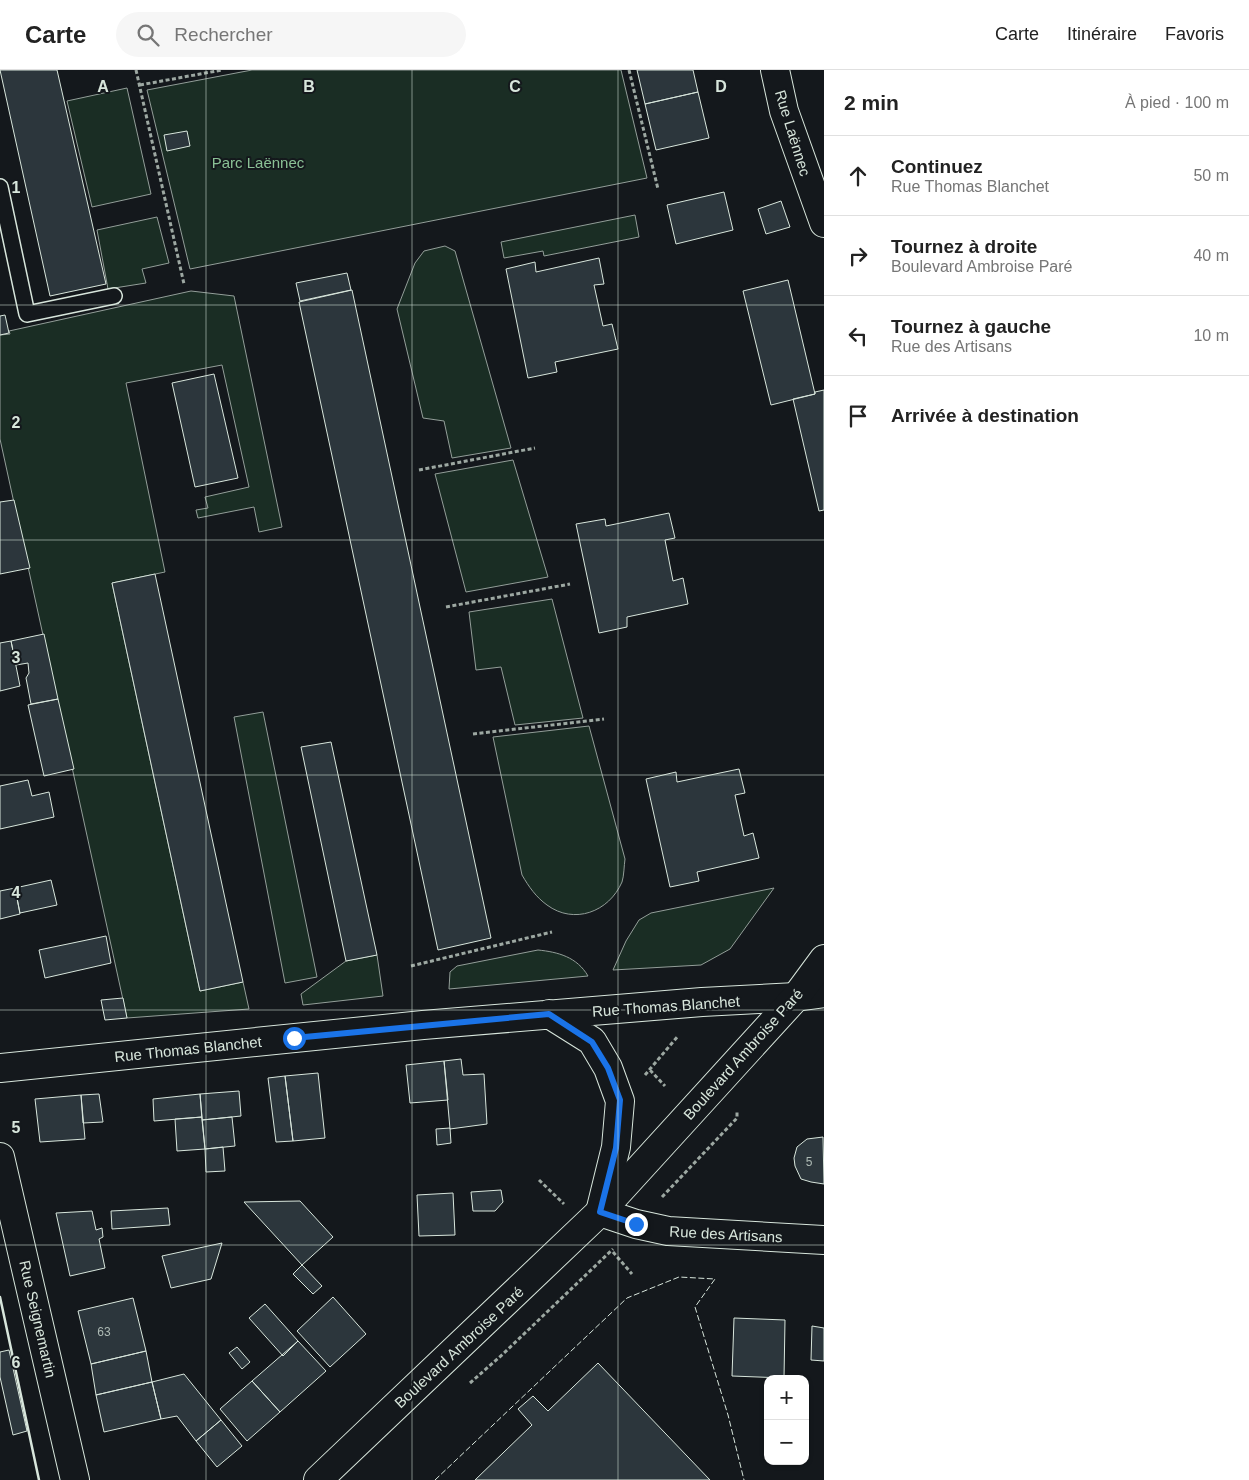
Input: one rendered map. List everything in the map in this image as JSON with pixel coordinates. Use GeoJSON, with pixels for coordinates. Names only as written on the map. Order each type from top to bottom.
{"type":"FeatureCollection","features":[{"type":"Feature","properties":{"kind":"street","name":"Rue Laënnec"},"geometry":{"type":"LineString","coordinates":[[775,70],[784,111],[824,223]]}},
{"type":"Feature","properties":{"kind":"street","name":"Boulevard Ambroise Paré"},"geometry":{"type":"LineString","coordinates":[[318,1480],[600,1212],[796,997],[824,960]]}},
{"type":"Feature","properties":{"kind":"street","name":"Rue Thomas Blanchet"},"geometry":{"type":"LineString","coordinates":[[0,1068],[414,1026],[702,1002],[796,997],[824,993]]}},
{"type":"Feature","properties":{"kind":"street"},"geometry":{"type":"LineString","coordinates":[[549,1014],[592,1042],[608,1068],[620,1100],[616,1148],[600,1212]]}},
{"type":"Feature","properties":{"kind":"street","name":"Rue Seignemartin"},"geometry":{"type":"LineString","coordinates":[[0,1157],[75,1480]]}},
{"type":"Feature","properties":{"kind":"street","name":"Rue des Artisans"},"geometry":{"type":"LineString","coordinates":[[600,1212],[636,1224],[668,1231],[824,1240]]}},
{"type":"Feature","properties":{"kind":"lane"},"geometry":{"type":"LineString","coordinates":[[0,186],[27,314],[114,296]]}},
{"type":"Feature","properties":{"kind":"path"},"geometry":{"type":"LineString","coordinates":[[136,70],[184,284]]}},
{"type":"Feature","properties":{"kind":"path"},"geometry":{"type":"LineString","coordinates":[[140,85],[222,70]]}},
{"type":"Feature","properties":{"kind":"path"},"geometry":{"type":"LineString","coordinates":[[629,70],[658,189]]}},
{"type":"Feature","properties":{"kind":"path"},"geometry":{"type":"LineString","coordinates":[[418,470],[535,448]]}},
{"type":"Feature","properties":{"kind":"path"},"geometry":{"type":"LineString","coordinates":[[446,607],[570,584]]}},
{"type":"Feature","properties":{"kind":"path"},"geometry":{"type":"LineString","coordinates":[[473,734],[604,719]]}},
{"type":"Feature","properties":{"kind":"path"},"geometry":{"type":"LineString","coordinates":[[411,966],[552,932]]}},
{"type":"Feature","properties":{"kind":"path"},"geometry":{"type":"LineString","coordinates":[[644,1076],[679,1035]]}},
{"type":"Feature","properties":{"kind":"path"},"geometry":{"type":"LineString","coordinates":[[650,1070],[664,1086]]}},
{"type":"Feature","properties":{"kind":"green space","name":"Parc Laënnec"},"geometry":{"type":"Polygon","coordinates":[[[252,70],[621,70],[647,178],[190,269],[147,90],[252,70]]]}},
{"type":"Feature","properties":{"kind":"green space"},"geometry":{"type":"Polygon","coordinates":[[[127,88],[151,194],[92,207],[67,101],[127,88]]]}},
{"type":"Feature","properties":{"kind":"green space"},"geometry":{"type":"Polygon","coordinates":[[[635,215],[639,237],[544,256],[543,251],[504,258],[501,242],[635,215]]]}},
{"type":"Feature","properties":{"kind":"green space"},"geometry":{"type":"Polygon","coordinates":[[[157,217],[169,263],[142,269],[146,283],[108,289],[97,230],[157,217]]]}},
{"type":"Feature","properties":{"kind":"green space"},"geometry":{"type":"Polygon","coordinates":[[[445,246],[455,251],[511,448],[452,458],[444,421],[423,418],[397,309],[415,263],[424,251],[445,246]]]}},
{"type":"Feature","properties":{"kind":"green space"},"geometry":{"type":"Polygon","coordinates":[[[191,291],[234,296],[282,527],[259,532],[254,507],[198,518],[196,510],[208,508],[205,497],[249,487],[222,365],[126,383],[165,572],[112,583],[200,991],[243,982],[249,1009],[127,1018],[0,439],[0,335],[10,334],[9,331],[191,291]]]}},
{"type":"Feature","properties":{"kind":"green space"},"geometry":{"type":"Polygon","coordinates":[[[513,460],[548,577],[466,592],[435,474],[513,460]]]}},
{"type":"Feature","properties":{"kind":"green space"},"geometry":{"type":"Polygon","coordinates":[[[552,599],[583,718],[515,725],[501,667],[476,670],[469,612],[552,599]]]}},
{"type":"Feature","properties":{"kind":"green space"},"geometry":{"type":"Polygon","coordinates":[[[263,712],[317,977],[285,983],[234,717],[263,712]]]}},
{"type":"Feature","properties":{"kind":"green space"},"geometry":{"type":"Polygon","coordinates":[[[589,726],[625,859],[624,874],[616,892],[600,908],[590,912],[568,914],[557,911],[543,902],[533,892],[522,875],[493,737],[589,726]]]}},
{"type":"Feature","properties":{"kind":"green space"},"geometry":{"type":"Polygon","coordinates":[[[774,888],[730,949],[701,965],[613,970],[626,941],[639,920],[651,913],[774,888]]]}},
{"type":"Feature","properties":{"kind":"green space"},"geometry":{"type":"Polygon","coordinates":[[[538,950],[553,952],[573,960],[588,976],[449,989],[450,972],[457,966],[538,950]]]}},
{"type":"Feature","properties":{"kind":"green space"},"geometry":{"type":"Polygon","coordinates":[[[377,955],[383,996],[303,1005],[301,994],[346,961],[377,955]]]}},
{"type":"Feature","properties":{"kind":"building"},"geometry":{"type":"Polygon","coordinates":[[[0,70],[57,70],[106,284],[50,296],[0,70]]]}},
{"type":"Feature","properties":{"kind":"building"},"geometry":{"type":"Polygon","coordinates":[[[637,70],[693,70],[698,92],[645,104],[637,70]]]}},
{"type":"Feature","properties":{"kind":"building"},"geometry":{"type":"Polygon","coordinates":[[[698,92],[709,138],[656,150],[645,104],[698,92]]]}},
{"type":"Feature","properties":{"kind":"building"},"geometry":{"type":"Polygon","coordinates":[[[187,131],[190,146],[167,151],[164,135],[187,131]]]}},
{"type":"Feature","properties":{"kind":"building"},"geometry":{"type":"Polygon","coordinates":[[[724,192],[733,230],[676,244],[667,205],[724,192]]]}},
{"type":"Feature","properties":{"kind":"building"},"geometry":{"type":"Polygon","coordinates":[[[781,201],[790,227],[766,234],[758,209],[781,201]]]}},
{"type":"Feature","properties":{"kind":"building"},"geometry":{"type":"Polygon","coordinates":[[[599,258],[604,284],[594,285],[603,326],[612,324],[618,349],[555,362],[557,372],[528,378],[506,269],[535,262],[536,272],[599,258]]]}},
{"type":"Feature","properties":{"kind":"building"},"geometry":{"type":"Polygon","coordinates":[[[347,273],[351,290],[300,301],[296,283],[347,273]]]}},
{"type":"Feature","properties":{"kind":"building"},"geometry":{"type":"Polygon","coordinates":[[[788,280],[815,394],[771,405],[743,291],[788,280]]]}},
{"type":"Feature","properties":{"kind":"building"},"geometry":{"type":"Polygon","coordinates":[[[352,290],[491,938],[438,950],[299,302],[352,290]]]}},
{"type":"Feature","properties":{"kind":"building"},"geometry":{"type":"Polygon","coordinates":[[[5,315],[9,333],[0,335],[0,316],[5,315]]]}},
{"type":"Feature","properties":{"kind":"building"},"geometry":{"type":"Polygon","coordinates":[[[214,374],[238,478],[195,487],[172,383],[214,374]]]}},
{"type":"Feature","properties":{"kind":"building"},"geometry":{"type":"Polygon","coordinates":[[[824,390],[824,510],[819,511],[793,399],[824,390]]]}},
{"type":"Feature","properties":{"kind":"building"},"geometry":{"type":"Polygon","coordinates":[[[14,500],[30,568],[0,574],[0,502],[14,500]]]}},
{"type":"Feature","properties":{"kind":"building"},"geometry":{"type":"Polygon","coordinates":[[[669,513],[675,538],[665,540],[673,581],[683,578],[688,604],[627,617],[627,627],[599,633],[576,524],[605,519],[606,526],[669,513]]]}},
{"type":"Feature","properties":{"kind":"building"},"geometry":{"type":"Polygon","coordinates":[[[155,574],[243,982],[200,991],[112,583],[155,574]]]}},
{"type":"Feature","properties":{"kind":"building"},"geometry":{"type":"Polygon","coordinates":[[[44,634],[58,699],[31,704],[26,678],[29,673],[28,663],[16,665],[11,641],[44,634]]]}},
{"type":"Feature","properties":{"kind":"building"},"geometry":{"type":"Polygon","coordinates":[[[11,641],[20,686],[0,691],[0,643],[11,641]]]}},
{"type":"Feature","properties":{"kind":"building"},"geometry":{"type":"Polygon","coordinates":[[[58,699],[74,769],[44,776],[28,705],[58,699]]]}},
{"type":"Feature","properties":{"kind":"building"},"geometry":{"type":"Polygon","coordinates":[[[331,742],[377,955],[346,961],[301,747],[331,742]]]}},
{"type":"Feature","properties":{"kind":"building"},"geometry":{"type":"Polygon","coordinates":[[[739,769],[745,793],[735,795],[744,836],[753,833],[759,858],[697,872],[699,881],[670,887],[646,779],[676,772],[677,782],[739,769]]]}},
{"type":"Feature","properties":{"kind":"building"},"geometry":{"type":"Polygon","coordinates":[[[28,780],[32,796],[49,792],[54,817],[0,829],[0,786],[28,780]]]}},
{"type":"Feature","properties":{"kind":"building"},"geometry":{"type":"Polygon","coordinates":[[[51,880],[57,905],[20,913],[15,888],[51,880]]]}},
{"type":"Feature","properties":{"kind":"building"},"geometry":{"type":"Polygon","coordinates":[[[15,888],[20,914],[0,919],[0,891],[15,888]]]}},
{"type":"Feature","properties":{"kind":"building"},"geometry":{"type":"Polygon","coordinates":[[[106,936],[111,963],[45,978],[39,950],[106,936]]]}},
{"type":"Feature","properties":{"kind":"building"},"geometry":{"type":"Polygon","coordinates":[[[123,998],[127,1018],[105,1020],[101,1000],[123,998]]]}},
{"type":"Feature","properties":{"kind":"building"},"geometry":{"type":"Polygon","coordinates":[[[461,1059],[463,1075],[484,1074],[487,1124],[450,1129],[444,1061],[461,1059]]]}},
{"type":"Feature","properties":{"kind":"building"},"geometry":{"type":"Polygon","coordinates":[[[444,1061],[448,1100],[410,1103],[406,1065],[444,1061]]]}},
{"type":"Feature","properties":{"kind":"building"},"geometry":{"type":"Polygon","coordinates":[[[318,1073],[325,1138],[293,1141],[285,1076],[318,1073]]]}},
{"type":"Feature","properties":{"kind":"building"},"geometry":{"type":"Polygon","coordinates":[[[285,1076],[293,1141],[276,1142],[268,1078],[285,1076]]]}},
{"type":"Feature","properties":{"kind":"building"},"geometry":{"type":"Polygon","coordinates":[[[239,1091],[241,1116],[202,1120],[200,1094],[239,1091]]]}},
{"type":"Feature","properties":{"kind":"building"},"geometry":{"type":"Polygon","coordinates":[[[99,1094],[103,1122],[83,1123],[81,1095],[99,1094]]]}},
{"type":"Feature","properties":{"kind":"building"},"geometry":{"type":"Polygon","coordinates":[[[200,1094],[202,1117],[154,1121],[153,1099],[200,1094]]]}},
{"type":"Feature","properties":{"kind":"building"},"geometry":{"type":"Polygon","coordinates":[[[81,1095],[85,1139],[40,1142],[35,1099],[81,1095]]]}},
{"type":"Feature","properties":{"kind":"building"},"geometry":{"type":"Polygon","coordinates":[[[202,1117],[205,1149],[177,1151],[175,1119],[202,1117]]]}},
{"type":"Feature","properties":{"kind":"building"},"geometry":{"type":"Polygon","coordinates":[[[232,1117],[235,1146],[205,1149],[202,1120],[232,1117]]]}},
{"type":"Feature","properties":{"kind":"building"},"geometry":{"type":"Polygon","coordinates":[[[450,1128],[451,1143],[437,1145],[436,1129],[450,1128]]]}},
{"type":"Feature","properties":{"kind":"building"},"geometry":{"type":"Polygon","coordinates":[[[823,1137],[824,1184],[801,1179],[795,1166],[794,1158],[797,1147],[807,1139],[823,1137]]]}},
{"type":"Feature","properties":{"kind":"building"},"geometry":{"type":"Polygon","coordinates":[[[223,1147],[225,1171],[206,1172],[205,1149],[223,1147]]]}},
{"type":"Feature","properties":{"kind":"building"},"geometry":{"type":"Polygon","coordinates":[[[501,1190],[503,1202],[495,1211],[473,1211],[471,1192],[501,1190]]]}},
{"type":"Feature","properties":{"kind":"building"},"geometry":{"type":"Polygon","coordinates":[[[453,1193],[455,1235],[419,1236],[417,1195],[453,1193]]]}},
{"type":"Feature","properties":{"kind":"building"},"geometry":{"type":"Polygon","coordinates":[[[300,1201],[333,1237],[302,1265],[244,1202],[300,1201]]]}},
{"type":"Feature","properties":{"kind":"building"},"geometry":{"type":"Polygon","coordinates":[[[168,1208],[170,1225],[112,1229],[111,1211],[168,1208]]]}},
{"type":"Feature","properties":{"kind":"building"},"geometry":{"type":"Polygon","coordinates":[[[92,1211],[96,1230],[102,1228],[103,1237],[99,1239],[105,1268],[70,1276],[56,1213],[92,1211]]]}},
{"type":"Feature","properties":{"kind":"building"},"geometry":{"type":"Polygon","coordinates":[[[222,1243],[211,1279],[171,1288],[162,1256],[222,1243]]]}},
{"type":"Feature","properties":{"kind":"building"},"geometry":{"type":"Polygon","coordinates":[[[302,1265],[322,1286],[313,1294],[293,1274],[302,1265]]]}},
{"type":"Feature","properties":{"kind":"building"},"geometry":{"type":"Polygon","coordinates":[[[333,1297],[366,1334],[330,1367],[297,1331],[333,1297]]]}},
{"type":"Feature","properties":{"kind":"building"},"geometry":{"type":"Polygon","coordinates":[[[133,1298],[146,1351],[91,1364],[78,1311],[133,1298]]]}},
{"type":"Feature","properties":{"kind":"building"},"geometry":{"type":"Polygon","coordinates":[[[265,1304],[298,1341],[283,1356],[249,1318],[265,1304]]]}},
{"type":"Feature","properties":{"kind":"building"},"geometry":{"type":"Polygon","coordinates":[[[734,1318],[785,1320],[784,1375],[764,1375],[764,1377],[732,1376],[734,1318]]]}},
{"type":"Feature","properties":{"kind":"building"},"geometry":{"type":"Polygon","coordinates":[[[812,1326],[824,1328],[824,1361],[811,1360],[812,1326]]]}},
{"type":"Feature","properties":{"kind":"building"},"geometry":{"type":"Polygon","coordinates":[[[298,1341],[326,1371],[280,1412],[252,1381],[298,1341]]]}},
{"type":"Feature","properties":{"kind":"building"},"geometry":{"type":"Polygon","coordinates":[[[237,1347],[250,1362],[242,1369],[229,1353],[237,1347]]]}},
{"type":"Feature","properties":{"kind":"building"},"geometry":{"type":"Polygon","coordinates":[[[9,1350],[27,1431],[13,1435],[0,1377],[0,1352],[9,1350]]]}},
{"type":"Feature","properties":{"kind":"building"},"geometry":{"type":"Polygon","coordinates":[[[146,1351],[152,1382],[96,1395],[91,1364],[146,1351]]]}},
{"type":"Feature","properties":{"kind":"building"},"geometry":{"type":"Polygon","coordinates":[[[598,1363],[710,1480],[475,1480],[532,1425],[518,1409],[533,1396],[548,1411],[598,1363]]]}},
{"type":"Feature","properties":{"kind":"building"},"geometry":{"type":"Polygon","coordinates":[[[184,1374],[221,1420],[196,1441],[177,1416],[161,1419],[152,1382],[184,1374]]]}},
{"type":"Feature","properties":{"kind":"building"},"geometry":{"type":"Polygon","coordinates":[[[252,1381],[280,1412],[247,1441],[220,1409],[252,1381]]]}},
{"type":"Feature","properties":{"kind":"building"},"geometry":{"type":"Polygon","coordinates":[[[152,1382],[161,1419],[104,1432],[96,1395],[152,1382]]]}},
{"type":"Feature","properties":{"kind":"building"},"geometry":{"type":"Polygon","coordinates":[[[221,1420],[242,1446],[217,1467],[196,1441],[221,1420]]]}},
{"type":"Feature","properties":{"kind":"fence"},"geometry":{"type":"LineString","coordinates":[[435,1480],[627,1298],[679,1277],[715,1279],[695,1307],[728,1415],[744,1480]]}},
{"type":"Feature","properties":{"kind":"wall"},"geometry":{"type":"LineString","coordinates":[[0,1297],[39,1480]]}},
{"type":"Feature","properties":{"kind":"route"},"geometry":{"type":"LineString","coordinates":[[294,1038],[549,1014],[592,1042],[608,1068],[620,1100],[616,1148],[600,1212],[636,1224]]}}]}
